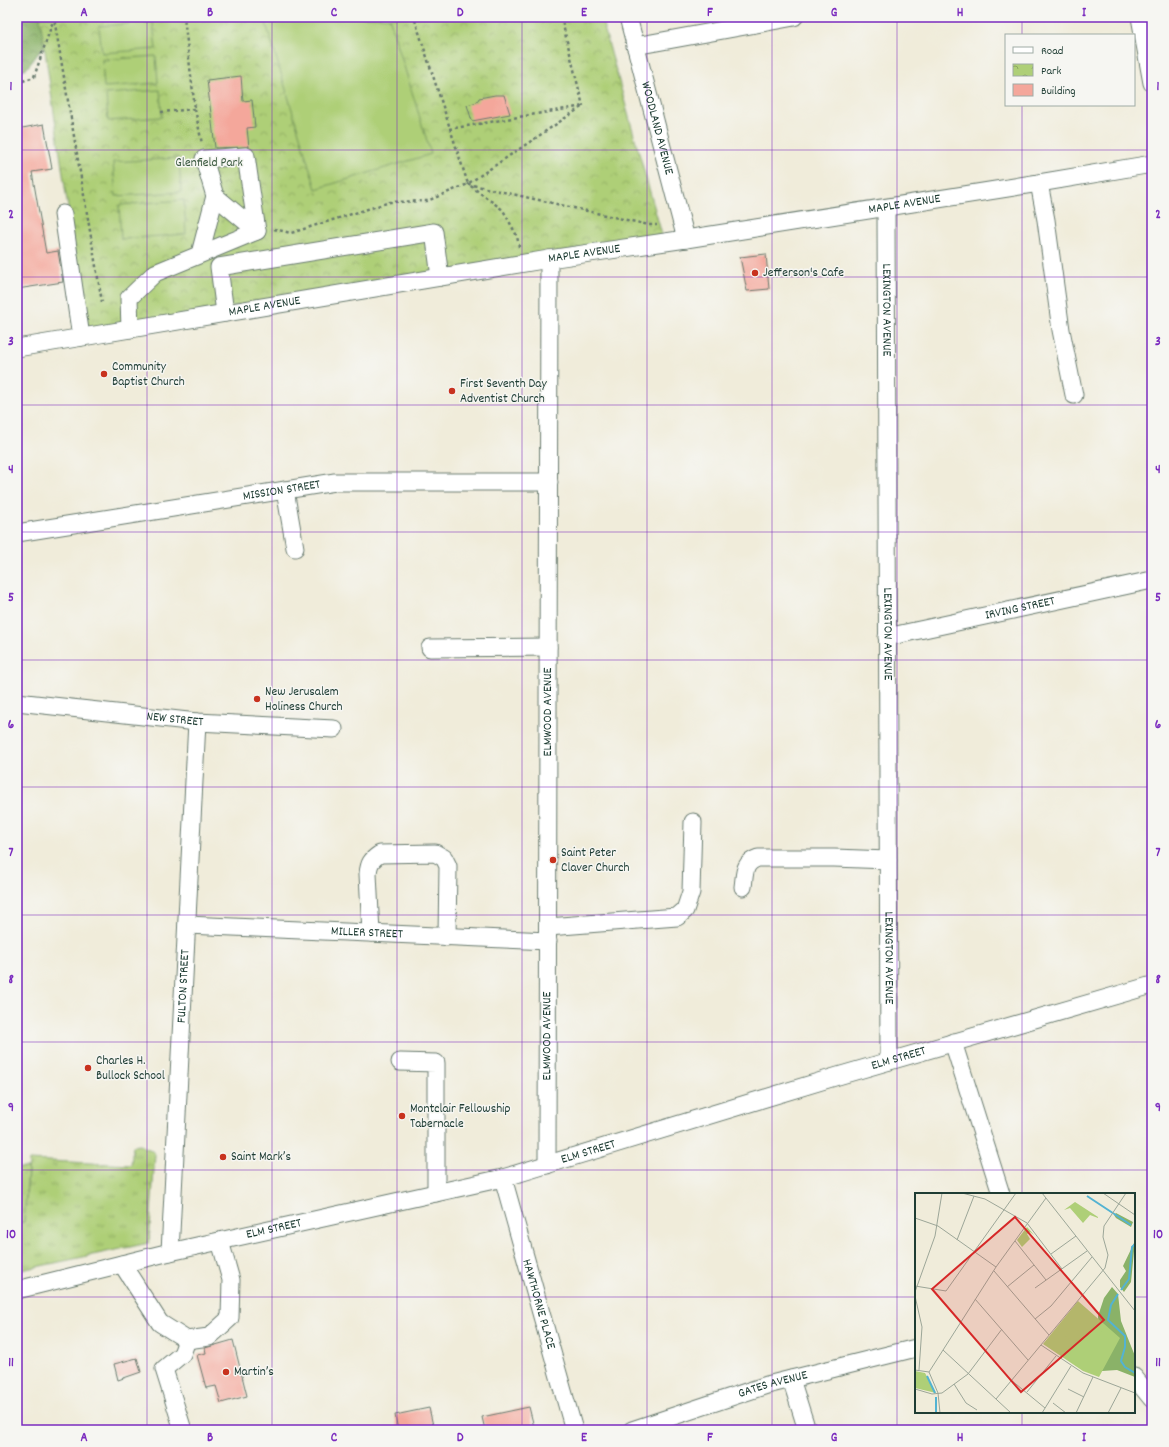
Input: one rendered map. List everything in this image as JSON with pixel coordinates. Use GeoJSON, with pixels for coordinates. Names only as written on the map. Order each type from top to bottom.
{"type":"FeatureCollection","features":[{"type":"Feature","properties":{"kind":"street","name":"WOODLAND AVENUE"},"geometry":{"type":"LineString","coordinates":[[628,17],[686,239]]}},
{"type":"Feature","properties":{"kind":"street"},"geometry":{"type":"LineString","coordinates":[[636,46],[794,17]]}},
{"type":"Feature","properties":{"kind":"street"},"geometry":{"type":"LineString","coordinates":[[1140,17],[1152,83]]}},
{"type":"Feature","properties":{"kind":"street"},"geometry":{"type":"LineString","coordinates":[[200,254],[214,196],[204,159],[246,156],[257,231]]}},
{"type":"Feature","properties":{"kind":"street","name":"MAPLE AVENUE"},"geometry":{"type":"LineString","coordinates":[[17,348],[549,259],[886,208],[1152,164]]}},
{"type":"Feature","properties":{"kind":"street"},"geometry":{"type":"LineString","coordinates":[[1039,183],[1046,220],[1061,330],[1074,395]]}},
{"type":"Feature","properties":{"kind":"street"},"geometry":{"type":"LineString","coordinates":[[214,196],[257,231]]}},
{"type":"Feature","properties":{"kind":"street","name":"LEXINGTON AVENUE"},"geometry":{"type":"LineString","coordinates":[[886,208],[889,1061]]}},
{"type":"Feature","properties":{"kind":"street"},"geometry":{"type":"LineString","coordinates":[[63,214],[80,337]]}},
{"type":"Feature","properties":{"kind":"street"},"geometry":{"type":"LineString","coordinates":[[130,329],[129,298],[155,273],[257,231]]}},
{"type":"Feature","properties":{"kind":"street"},"geometry":{"type":"LineString","coordinates":[[225,313],[219,267],[434,232],[440,277]]}},
{"type":"Feature","properties":{"kind":"street","name":"ELMWOOD AVENUE"},"geometry":{"type":"LineString","coordinates":[[547,1165],[549,259]]}},
{"type":"Feature","properties":{"kind":"street","name":"MISSION STREET"},"geometry":{"type":"LineString","coordinates":[[17,533],[335,482],[549,482]]}},
{"type":"Feature","properties":{"kind":"street"},"geometry":{"type":"LineString","coordinates":[[285,490],[295,548]]}},
{"type":"Feature","properties":{"kind":"street","name":"IRVING STREET"},"geometry":{"type":"LineString","coordinates":[[887,637],[1152,580]]}},
{"type":"Feature","properties":{"kind":"street"},"geometry":{"type":"LineString","coordinates":[[430,648],[548,647]]}},
{"type":"Feature","properties":{"kind":"street","name":"NEW STREET"},"geometry":{"type":"LineString","coordinates":[[17,702],[197,722],[334,729]]}},
{"type":"Feature","properties":{"kind":"street","name":"FULTON STREET"},"geometry":{"type":"LineString","coordinates":[[170,1252],[197,722]]}},
{"type":"Feature","properties":{"kind":"street","name":"MILLER STREET"},"geometry":{"type":"LineString","coordinates":[[187,925],[447,937],[548,934],[676,917],[685,910],[691,892],[693,822]]}},
{"type":"Feature","properties":{"kind":"street"},"geometry":{"type":"LineString","coordinates":[[371,933],[368,874],[369,865],[373,859],[380,854],[435,854],[444,858],[448,866],[447,937]]}},
{"type":"Feature","properties":{"kind":"street"},"geometry":{"type":"LineString","coordinates":[[743,887],[746,867],[750,861],[758,858],[888,860]]}},
{"type":"Feature","properties":{"kind":"street","name":"ELM STREET"},"geometry":{"type":"LineString","coordinates":[[17,1290],[170,1252],[503,1178],[889,1061],[1152,985]]}},
{"type":"Feature","properties":{"kind":"street"},"geometry":{"type":"LineString","coordinates":[[953,1042],[1001,1193]]}},
{"type":"Feature","properties":{"kind":"street"},"geometry":{"type":"LineString","coordinates":[[400,1062],[436,1063],[436,1193]]}},
{"type":"Feature","properties":{"kind":"street","name":"HAWTHORNE PLACE"},"geometry":{"type":"LineString","coordinates":[[503,1178],[574,1430]]}},
{"type":"Feature","properties":{"kind":"street"},"geometry":{"type":"LineString","coordinates":[[122,1264],[160,1323],[187,1340],[209,1337],[230,1318],[230,1280],[220,1241]]}},
{"type":"Feature","properties":{"kind":"street"},"geometry":{"type":"LineString","coordinates":[[183,1430],[164,1369],[182,1354],[187,1340]]}},
{"type":"Feature","properties":{"kind":"street","name":"GATES AVENUE"},"geometry":{"type":"LineString","coordinates":[[632,1430],[767,1385],[915,1348]]}},
{"type":"Feature","properties":{"kind":"street"},"geometry":{"type":"LineString","coordinates":[[1135,1378],[1152,1400]]}},
{"type":"Feature","properties":{"kind":"street"},"geometry":{"type":"LineString","coordinates":[[791,1379],[807,1430]]}},
{"type":"Feature","properties":{"kind":"path"},"geometry":{"type":"LineString","coordinates":[[17,83],[34,77],[55,17]]}},
{"type":"Feature","properties":{"kind":"path"},"geometry":{"type":"LineString","coordinates":[[55,17],[102,302]]}},
{"type":"Feature","properties":{"kind":"path"},"geometry":{"type":"LineString","coordinates":[[184,17],[195,110],[204,159]]}},
{"type":"Feature","properties":{"kind":"path"},"geometry":{"type":"LineString","coordinates":[[414,17],[468,184],[503,210],[517,236],[519,248]]}},
{"type":"Feature","properties":{"kind":"path"},"geometry":{"type":"LineString","coordinates":[[561,17],[583,106]]}},
{"type":"Feature","properties":{"kind":"path"},"geometry":{"type":"LineString","coordinates":[[449,129],[583,106]]}},
{"type":"Feature","properties":{"kind":"path"},"geometry":{"type":"LineString","coordinates":[[274,230],[291,233],[390,202],[427,201],[468,184],[583,106]]}},
{"type":"Feature","properties":{"kind":"path"},"geometry":{"type":"LineString","coordinates":[[161,112],[195,110]]}},
{"type":"Feature","properties":{"kind":"path"},"geometry":{"type":"LineString","coordinates":[[468,184],[649,225],[657,225]]}},
{"type":"Feature","properties":{"kind":"green space"},"geometry":{"type":"Polygon","coordinates":[[[17,17],[61,17],[57,29],[27,68],[17,72],[17,17]]]}},
{"type":"Feature","properties":{"kind":"green space","name":"Glenfield Park"},"geometry":{"type":"Polygon","coordinates":[[[40,17],[601,17],[662,235],[86,331],[40,17]]]}},
{"type":"Feature","properties":{"kind":"green space"},"geometry":{"type":"Polygon","coordinates":[[[264,17],[389,17],[431,154],[316,189],[264,17]]]}},
{"type":"Feature","properties":{"kind":"green space"},"geometry":{"type":"Polygon","coordinates":[[[153,22],[156,49],[102,53],[99,26],[153,22]]]}},
{"type":"Feature","properties":{"kind":"green space"},"geometry":{"type":"Polygon","coordinates":[[[156,56],[158,83],[104,87],[102,60],[156,56]]]}},
{"type":"Feature","properties":{"kind":"green space"},"geometry":{"type":"Polygon","coordinates":[[[160,90],[162,117],[108,121],[106,94],[160,90]]]}},
{"type":"Feature","properties":{"kind":"green space"},"geometry":{"type":"Polygon","coordinates":[[[179,158],[181,192],[116,196],[113,162],[179,158]]]}},
{"type":"Feature","properties":{"kind":"green space"},"geometry":{"type":"Polygon","coordinates":[[[184,200],[186,234],[121,239],[119,205],[184,200]]]}},
{"type":"Feature","properties":{"kind":"green space"},"geometry":{"type":"Polygon","coordinates":[[[140,1145],[151,1150],[155,1154],[149,1243],[17,1271],[17,1222],[24,1222],[29,1160],[131,1165],[133,1146],[140,1145]]]}},
{"type":"Feature","properties":{"kind":"green space"},"geometry":{"type":"Polygon","coordinates":[[[17,1168],[28,1168],[24,1222],[17,1222],[17,1168]]]}},
{"type":"Feature","properties":{"kind":"building"},"geometry":{"type":"Polygon","coordinates":[[[241,76],[243,101],[252,100],[255,127],[247,128],[249,147],[215,148],[207,80],[241,76]]]}},
{"type":"Feature","properties":{"kind":"building"},"geometry":{"type":"Polygon","coordinates":[[[504,95],[510,114],[472,121],[467,105],[477,102],[479,98],[504,95]]]}},
{"type":"Feature","properties":{"kind":"building"},"geometry":{"type":"Polygon","coordinates":[[[44,124],[52,169],[32,172],[46,253],[58,251],[63,282],[17,289],[17,129],[44,124]]]}},
{"type":"Feature","properties":{"kind":"building","name":"Jefferson's Cafe"},"geometry":{"type":"Polygon","coordinates":[[[766,254],[769,289],[747,291],[740,257],[766,254]]]}},
{"type":"Feature","properties":{"kind":"building"},"geometry":{"type":"Polygon","coordinates":[[[233,1340],[247,1396],[221,1403],[216,1386],[206,1388],[197,1355],[206,1353],[205,1348],[233,1340]]]}},
{"type":"Feature","properties":{"kind":"building"},"geometry":{"type":"Polygon","coordinates":[[[137,1358],[141,1372],[118,1380],[114,1364],[137,1358]]]}},
{"type":"Feature","properties":{"kind":"building"},"geometry":{"type":"Polygon","coordinates":[[[529,1407],[534,1427],[521,1430],[485,1430],[482,1417],[529,1407]]]}},
{"type":"Feature","properties":{"kind":"building"},"geometry":{"type":"Polygon","coordinates":[[[429,1408],[434,1430],[398,1430],[395,1415],[429,1408]]]}},
{"type":"Feature","properties":{"kind":"place","name":"Jefferson's Cafe"},"geometry":{"type":"Point","coordinates":[755,273]}},
{"type":"Feature","properties":{"kind":"place","name":"Community Baptist Church"},"geometry":{"type":"Point","coordinates":[104,374]}},
{"type":"Feature","properties":{"kind":"place","name":"First Seventh Day Adventist Church"},"geometry":{"type":"Point","coordinates":[452,391]}},
{"type":"Feature","properties":{"kind":"place","name":"New Jerusalem Holiness Church"},"geometry":{"type":"Point","coordinates":[257,699]}},
{"type":"Feature","properties":{"kind":"place","name":"Saint Peter Claver Church"},"geometry":{"type":"Point","coordinates":[553,860]}},
{"type":"Feature","properties":{"kind":"place","name":"Charles H. Bullock School"},"geometry":{"type":"Point","coordinates":[88,1068]}},
{"type":"Feature","properties":{"kind":"place","name":"Montclair Fellowship Tabernacle"},"geometry":{"type":"Point","coordinates":[402,1116]}},
{"type":"Feature","properties":{"kind":"place","name":"Saint Mark’s"},"geometry":{"type":"Point","coordinates":[223,1157]}},
{"type":"Feature","properties":{"kind":"place","name":"Martin’s"},"geometry":{"type":"Point","coordinates":[226,1372]}}]}
